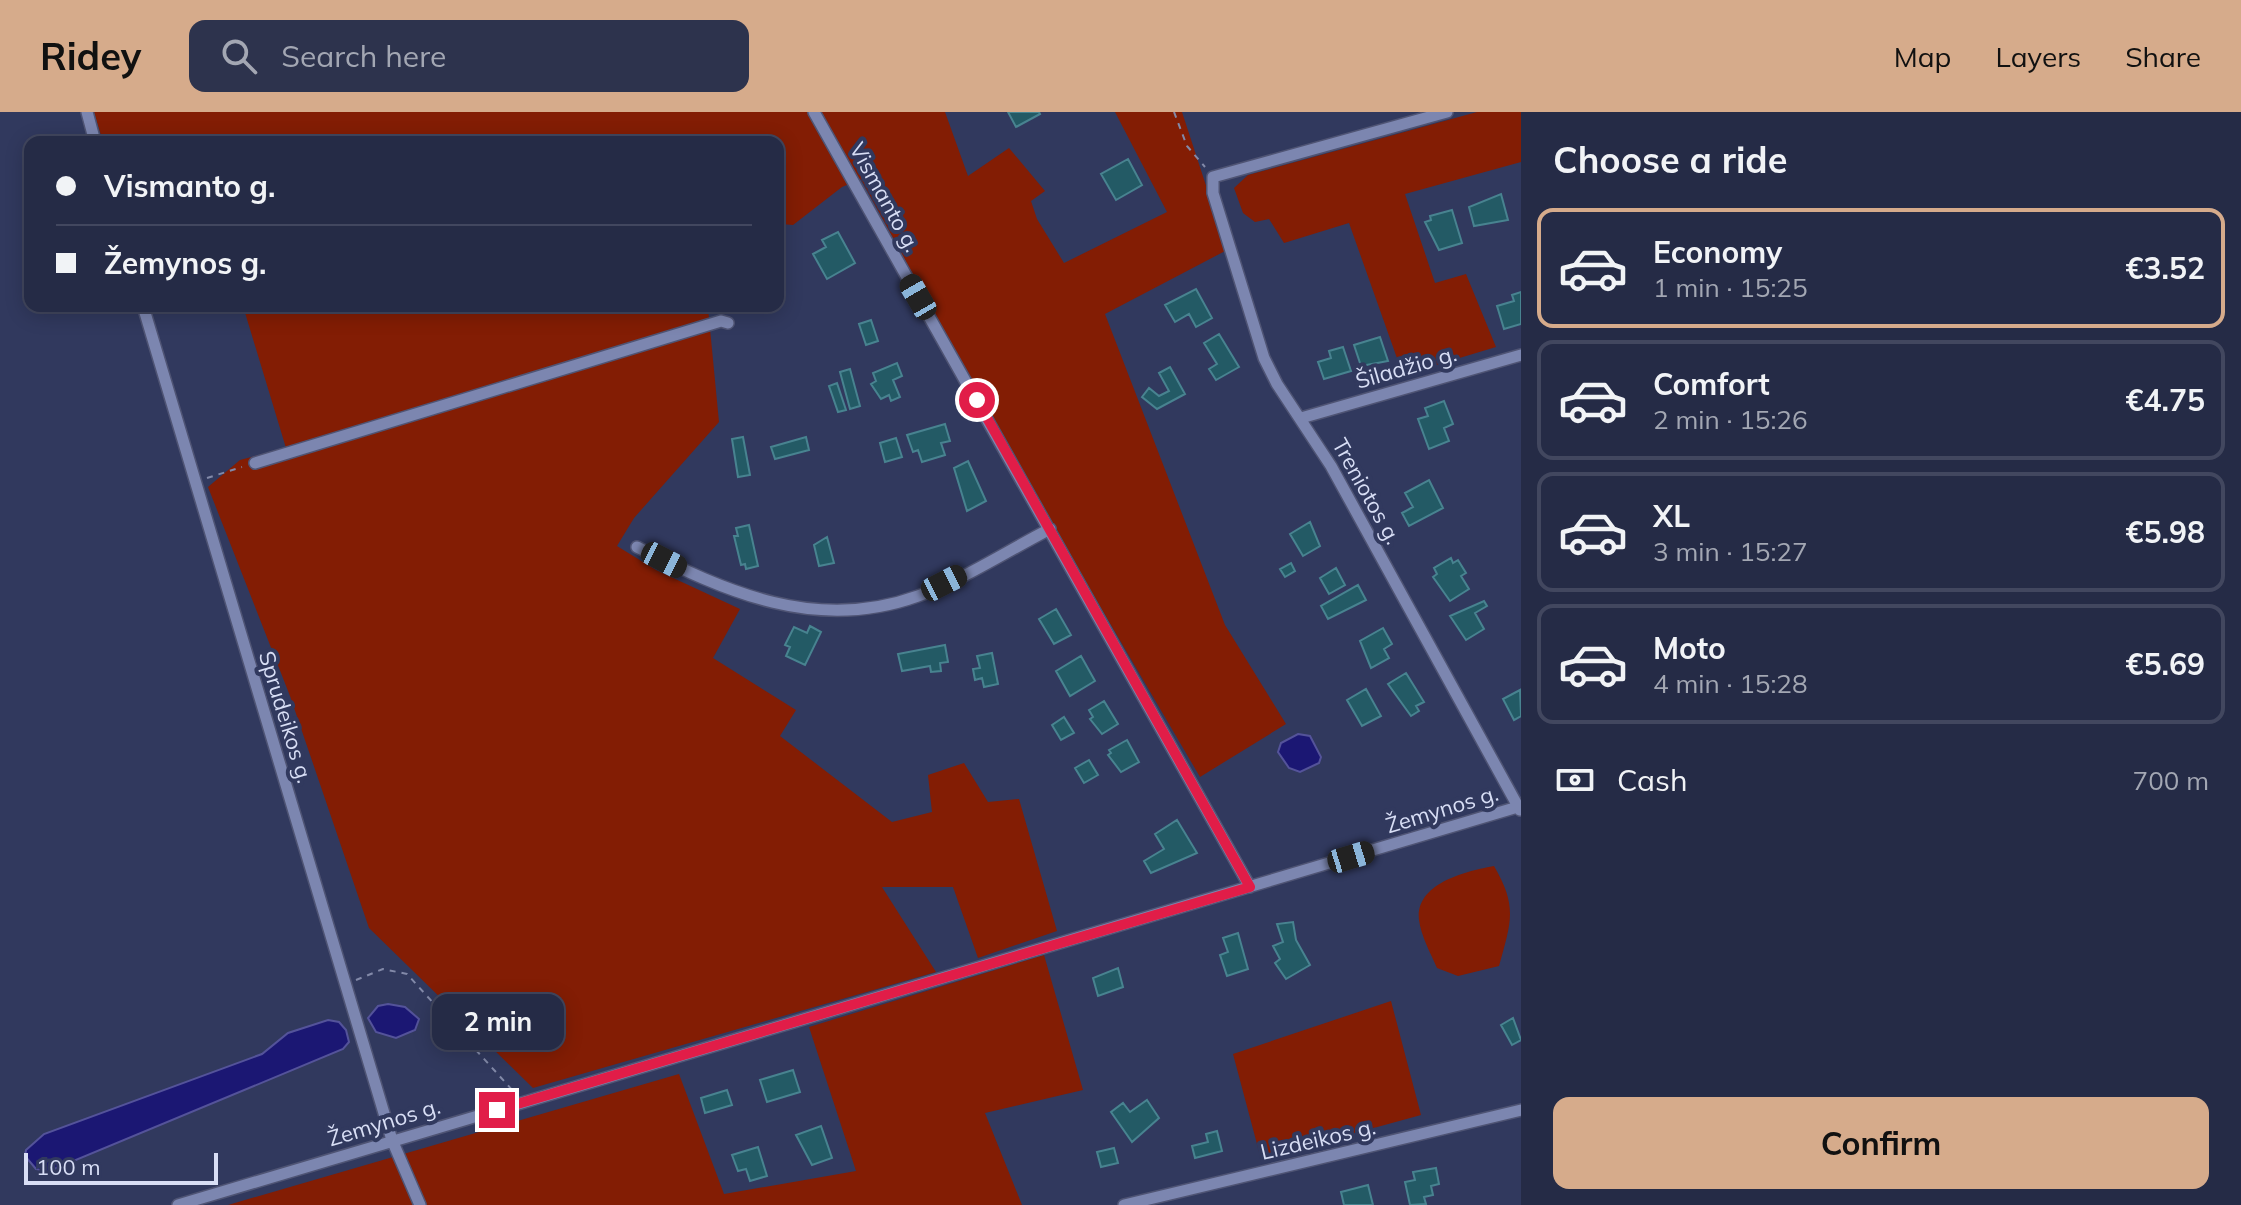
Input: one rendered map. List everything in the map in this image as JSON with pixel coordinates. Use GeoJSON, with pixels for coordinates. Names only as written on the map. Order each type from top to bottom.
{"type":"FeatureCollection","features":[{"type":"Feature","properties":{"kind":"street"},"geometry":{"type":"LineString","coordinates":[[87,112],[93,136]]}},
{"type":"Feature","properties":{"kind":"street","name":"Vismanto g."},"geometry":{"type":"LineString","coordinates":[[814,112],[1250,887]]}},
{"type":"Feature","properties":{"kind":"street"},"geometry":{"type":"LineString","coordinates":[[1213,177],[1447,112]]}},
{"type":"Feature","properties":{"kind":"street","name":"Treniotos g."},"geometry":{"type":"LineString","coordinates":[[1213,177],[1213,193],[1264,358],[1331,466],[1520,808]]}},
{"type":"Feature","properties":{"kind":"street","name":"Sprudeikos g."},"geometry":{"type":"LineString","coordinates":[[145,312],[392,1140]]}},
{"type":"Feature","properties":{"kind":"street"},"geometry":{"type":"LineString","coordinates":[[255,463],[721,321],[728,323]]}},
{"type":"Feature","properties":{"kind":"street","name":"Šiladžio g."},"geometry":{"type":"LineString","coordinates":[[1301,418],[1521,355]]}},
{"type":"Feature","properties":{"kind":"street"},"geometry":{"type":"LineString","coordinates":[[637,547],[716,587],[770,603],[843,611],[918,597],[1050,529]]}},
{"type":"Feature","properties":{"kind":"street","name":"Žemynos g."},"geometry":{"type":"LineString","coordinates":[[178,1205],[1520,808]]}},
{"type":"Feature","properties":{"kind":"street","name":"Lizdeikos g."},"geometry":{"type":"LineString","coordinates":[[1124,1205],[1521,1110]]}},
{"type":"Feature","properties":{"kind":"street"},"geometry":{"type":"LineString","coordinates":[[392,1140],[420,1205]]}},
{"type":"Feature","properties":{"kind":"path"},"geometry":{"type":"LineString","coordinates":[[1174,112],[1187,146],[1213,177]]}},
{"type":"Feature","properties":{"kind":"path"},"geometry":{"type":"LineString","coordinates":[[194,482],[255,463]]}},
{"type":"Feature","properties":{"kind":"path"},"geometry":{"type":"LineString","coordinates":[[346,984],[383,969],[407,974],[523,1102]]}},
{"type":"Feature","properties":{"kind":"shaded area"},"geometry":{"type":"Polygon","coordinates":[[[94,112],[945,112],[968,176],[1009,148],[1045,191],[1031,201],[1037,219],[1064,263],[1167,212],[1115,112],[1182,112],[1227,250],[1105,314],[1225,625],[1286,724],[1200,777],[1012,456],[861,179],[842,187],[793,225],[784,224],[784,136],[101,136],[94,112]]]}},
{"type":"Feature","properties":{"kind":"shaded area"},"geometry":{"type":"Polygon","coordinates":[[[1477,112],[1521,112],[1521,162],[1405,194],[1435,283],[1466,274],[1496,347],[1403,375],[1349,223],[1284,243],[1269,219],[1255,222],[1243,213],[1234,188],[1248,175],[1477,112]]]}},
{"type":"Feature","properties":{"kind":"shaded area"},"geometry":{"type":"Polygon","coordinates":[[[245,312],[708,312],[719,422],[634,518],[617,546],[656,570],[740,609],[713,658],[796,710],[780,736],[892,822],[932,812],[928,775],[964,763],[988,802],[1019,799],[1057,931],[978,958],[953,887],[882,887],[936,972],[533,1088],[369,928],[290,696],[208,487],[240,460],[286,448],[245,312]]]}},
{"type":"Feature","properties":{"kind":"shaded area"},"geometry":{"type":"Polygon","coordinates":[[[1298,734],[1310,736],[1321,757],[1319,763],[1300,772],[1289,768],[1278,752],[1281,743],[1298,734]]]}},
{"type":"Feature","properties":{"kind":"shaded area"},"geometry":{"type":"Polygon","coordinates":[[[1494,866],[1507,893],[1510,915],[1499,966],[1458,976],[1437,968],[1419,920],[1425,897],[1445,881],[1494,866]]]}},
{"type":"Feature","properties":{"kind":"shaded area"},"geometry":{"type":"Polygon","coordinates":[[[1044,955],[1083,1090],[985,1113],[1022,1205],[228,1205],[679,1074],[724,1194],[856,1171],[809,1027],[1044,955]]]}},
{"type":"Feature","properties":{"kind":"shaded area"},"geometry":{"type":"Polygon","coordinates":[[[1391,1001],[1421,1115],[1261,1159],[1233,1054],[1391,1001]]]}},
{"type":"Feature","properties":{"kind":"shaded area"},"geometry":{"type":"Polygon","coordinates":[[[378,1006],[405,1007],[419,1019],[415,1030],[396,1038],[376,1032],[368,1018],[378,1006]]]}},
{"type":"Feature","properties":{"kind":"shaded area"},"geometry":{"type":"Polygon","coordinates":[[[328,1020],[339,1022],[346,1030],[349,1042],[343,1049],[47,1172],[36,1169],[25,1156],[26,1150],[44,1134],[262,1054],[288,1033],[328,1020]]]}},
{"type":"Feature","properties":{"kind":"building"},"geometry":{"type":"Polygon","coordinates":[[[1008,112],[1039,112],[1040,114],[1016,127],[1008,112]]]}},
{"type":"Feature","properties":{"kind":"building"},"geometry":{"type":"Polygon","coordinates":[[[1128,159],[1142,185],[1116,200],[1101,174],[1128,159]]]}},
{"type":"Feature","properties":{"kind":"building"},"geometry":{"type":"Polygon","coordinates":[[[1501,194],[1508,220],[1474,226],[1469,207],[1501,194]]]}},
{"type":"Feature","properties":{"kind":"building"},"geometry":{"type":"Polygon","coordinates":[[[1452,210],[1462,243],[1439,250],[1425,222],[1431,220],[1430,216],[1452,210]]]}},
{"type":"Feature","properties":{"kind":"building"},"geometry":{"type":"Polygon","coordinates":[[[838,232],[855,263],[827,279],[813,254],[826,247],[822,240],[838,232]]]}},
{"type":"Feature","properties":{"kind":"building"},"geometry":{"type":"Polygon","coordinates":[[[1196,289],[1212,318],[1196,327],[1189,314],[1175,322],[1165,305],[1196,289]]]}},
{"type":"Feature","properties":{"kind":"building"},"geometry":{"type":"Polygon","coordinates":[[[1521,292],[1521,324],[1504,329],[1497,306],[1514,301],[1512,295],[1521,292]]]}},
{"type":"Feature","properties":{"kind":"building"},"geometry":{"type":"Polygon","coordinates":[[[871,320],[878,341],[866,345],[859,324],[871,320]]]}},
{"type":"Feature","properties":{"kind":"building"},"geometry":{"type":"Polygon","coordinates":[[[1219,334],[1239,367],[1216,380],[1209,369],[1217,364],[1204,343],[1219,334]]]}},
{"type":"Feature","properties":{"kind":"building"},"geometry":{"type":"Polygon","coordinates":[[[1380,337],[1388,361],[1361,366],[1354,345],[1380,337]]]}},
{"type":"Feature","properties":{"kind":"building"},"geometry":{"type":"Polygon","coordinates":[[[1343,347],[1351,371],[1324,379],[1318,362],[1331,358],[1329,351],[1343,347]]]}},
{"type":"Feature","properties":{"kind":"building"},"geometry":{"type":"Polygon","coordinates":[[[897,363],[902,376],[893,380],[900,397],[891,401],[889,395],[881,399],[871,384],[876,381],[873,373],[897,363]]]}},
{"type":"Feature","properties":{"kind":"building"},"geometry":{"type":"Polygon","coordinates":[[[1170,367],[1185,394],[1157,409],[1142,397],[1149,388],[1159,396],[1169,391],[1159,373],[1170,367]]]}},
{"type":"Feature","properties":{"kind":"building"},"geometry":{"type":"Polygon","coordinates":[[[850,369],[860,406],[850,409],[840,372],[850,369]]]}},
{"type":"Feature","properties":{"kind":"building"},"geometry":{"type":"Polygon","coordinates":[[[837,383],[846,410],[838,412],[829,386],[837,383]]]}},
{"type":"Feature","properties":{"kind":"building"},"geometry":{"type":"Polygon","coordinates":[[[1444,401],[1453,424],[1444,428],[1449,441],[1429,449],[1418,419],[1428,416],[1425,408],[1444,401]]]}},
{"type":"Feature","properties":{"kind":"building"},"geometry":{"type":"Polygon","coordinates":[[[945,424],[950,441],[941,443],[945,455],[922,462],[918,450],[913,452],[907,435],[945,424]]]}},
{"type":"Feature","properties":{"kind":"building"},"geometry":{"type":"Polygon","coordinates":[[[743,437],[750,475],[738,477],[732,439],[743,437]]]}},
{"type":"Feature","properties":{"kind":"building"},"geometry":{"type":"Polygon","coordinates":[[[806,437],[809,450],[775,459],[771,447],[806,437]]]}},
{"type":"Feature","properties":{"kind":"building"},"geometry":{"type":"Polygon","coordinates":[[[896,438],[902,457],[885,462],[880,443],[896,438]]]}},
{"type":"Feature","properties":{"kind":"building"},"geometry":{"type":"Polygon","coordinates":[[[968,461],[986,501],[967,511],[954,468],[968,461]]]}},
{"type":"Feature","properties":{"kind":"building"},"geometry":{"type":"Polygon","coordinates":[[[1429,480],[1443,508],[1409,526],[1402,513],[1413,507],[1405,493],[1429,480]]]}},
{"type":"Feature","properties":{"kind":"building"},"geometry":{"type":"Polygon","coordinates":[[[1310,522],[1320,546],[1303,556],[1290,534],[1310,522]]]}},
{"type":"Feature","properties":{"kind":"building"},"geometry":{"type":"Polygon","coordinates":[[[749,525],[758,566],[746,569],[745,564],[741,565],[734,536],[738,536],[736,528],[749,525]]]}},
{"type":"Feature","properties":{"kind":"building"},"geometry":{"type":"Polygon","coordinates":[[[827,537],[834,563],[819,566],[814,545],[827,537]]]}},
{"type":"Feature","properties":{"kind":"building"},"geometry":{"type":"Polygon","coordinates":[[[1451,558],[1453,563],[1458,560],[1466,573],[1461,576],[1469,589],[1450,601],[1433,577],[1437,574],[1434,568],[1451,558]]]}},
{"type":"Feature","properties":{"kind":"building"},"geometry":{"type":"Polygon","coordinates":[[[1291,563],[1295,571],[1285,577],[1280,569],[1291,563]]]}},
{"type":"Feature","properties":{"kind":"building"},"geometry":{"type":"Polygon","coordinates":[[[1336,568],[1345,585],[1329,594],[1320,578],[1336,568]]]}},
{"type":"Feature","properties":{"kind":"building"},"geometry":{"type":"Polygon","coordinates":[[[1358,585],[1366,600],[1328,619],[1321,606],[1358,585]]]}},
{"type":"Feature","properties":{"kind":"building"},"geometry":{"type":"Polygon","coordinates":[[[1484,601],[1487,606],[1475,613],[1484,629],[1466,640],[1450,616],[1484,601]]]}},
{"type":"Feature","properties":{"kind":"building"},"geometry":{"type":"Polygon","coordinates":[[[1056,609],[1071,635],[1054,644],[1039,619],[1056,609]]]}},
{"type":"Feature","properties":{"kind":"building"},"geometry":{"type":"Polygon","coordinates":[[[810,626],[821,632],[805,665],[786,656],[790,647],[785,645],[794,627],[807,633],[810,626]]]}},
{"type":"Feature","properties":{"kind":"building"},"geometry":{"type":"Polygon","coordinates":[[[1383,628],[1392,644],[1384,649],[1389,658],[1371,668],[1360,641],[1383,628]]]}},
{"type":"Feature","properties":{"kind":"building"},"geometry":{"type":"Polygon","coordinates":[[[945,645],[948,662],[940,663],[941,671],[931,672],[930,666],[902,671],[898,654],[945,645]]]}},
{"type":"Feature","properties":{"kind":"building"},"geometry":{"type":"Polygon","coordinates":[[[992,653],[998,684],[984,687],[982,678],[975,680],[973,669],[980,668],[977,656],[992,653]]]}},
{"type":"Feature","properties":{"kind":"building"},"geometry":{"type":"Polygon","coordinates":[[[1081,656],[1095,681],[1070,696],[1056,671],[1081,656]]]}},
{"type":"Feature","properties":{"kind":"building"},"geometry":{"type":"Polygon","coordinates":[[[1406,673],[1424,702],[1416,706],[1419,711],[1411,716],[1388,684],[1406,673]]]}},
{"type":"Feature","properties":{"kind":"building"},"geometry":{"type":"Polygon","coordinates":[[[1366,689],[1381,716],[1362,726],[1347,700],[1366,689]]]}},
{"type":"Feature","properties":{"kind":"building"},"geometry":{"type":"Polygon","coordinates":[[[1520,690],[1521,716],[1514,720],[1503,699],[1520,690]]]}},
{"type":"Feature","properties":{"kind":"building"},"geometry":{"type":"Polygon","coordinates":[[[1104,701],[1118,724],[1102,734],[1090,719],[1093,717],[1089,710],[1104,701]]]}},
{"type":"Feature","properties":{"kind":"building"},"geometry":{"type":"Polygon","coordinates":[[[1064,717],[1074,733],[1061,740],[1052,725],[1064,717]]]}},
{"type":"Feature","properties":{"kind":"building"},"geometry":{"type":"Polygon","coordinates":[[[1127,740],[1139,762],[1121,772],[1108,755],[1111,753],[1109,750],[1127,740]]]}},
{"type":"Feature","properties":{"kind":"building"},"geometry":{"type":"Polygon","coordinates":[[[1089,760],[1098,775],[1084,783],[1075,768],[1089,760]]]}},
{"type":"Feature","properties":{"kind":"building"},"geometry":{"type":"Polygon","coordinates":[[[1177,820],[1197,853],[1151,873],[1144,861],[1164,849],[1155,834],[1177,820]]]}},
{"type":"Feature","properties":{"kind":"building"},"geometry":{"type":"Polygon","coordinates":[[[1293,922],[1296,940],[1310,965],[1286,979],[1275,963],[1280,959],[1273,946],[1283,942],[1277,924],[1293,922]]]}},
{"type":"Feature","properties":{"kind":"building"},"geometry":{"type":"Polygon","coordinates":[[[1238,933],[1248,969],[1227,976],[1220,955],[1228,952],[1223,938],[1238,933]]]}},
{"type":"Feature","properties":{"kind":"building"},"geometry":{"type":"Polygon","coordinates":[[[1118,968],[1123,987],[1098,996],[1093,978],[1118,968]]]}},
{"type":"Feature","properties":{"kind":"building"},"geometry":{"type":"Polygon","coordinates":[[[1513,1018],[1521,1040],[1512,1045],[1501,1025],[1513,1018]]]}},
{"type":"Feature","properties":{"kind":"building"},"geometry":{"type":"Polygon","coordinates":[[[793,1070],[800,1092],[767,1102],[760,1080],[793,1070]]]}},
{"type":"Feature","properties":{"kind":"building"},"geometry":{"type":"Polygon","coordinates":[[[727,1090],[732,1105],[705,1113],[701,1098],[727,1090]]]}},
{"type":"Feature","properties":{"kind":"building"},"geometry":{"type":"Polygon","coordinates":[[[1147,1100],[1159,1118],[1132,1142],[1111,1112],[1123,1103],[1130,1112],[1147,1100]]]}},
{"type":"Feature","properties":{"kind":"building"},"geometry":{"type":"Polygon","coordinates":[[[821,1126],[832,1158],[812,1165],[796,1135],[821,1126]]]}},
{"type":"Feature","properties":{"kind":"building"},"geometry":{"type":"Polygon","coordinates":[[[1217,1131],[1222,1151],[1195,1158],[1192,1146],[1208,1142],[1206,1134],[1217,1131]]]}},
{"type":"Feature","properties":{"kind":"building"},"geometry":{"type":"Polygon","coordinates":[[[758,1147],[767,1176],[750,1181],[746,1169],[738,1171],[732,1155],[758,1147]]]}},
{"type":"Feature","properties":{"kind":"building"},"geometry":{"type":"Polygon","coordinates":[[[1114,1148],[1118,1163],[1101,1167],[1097,1152],[1114,1148]]]}},
{"type":"Feature","properties":{"kind":"building"},"geometry":{"type":"Polygon","coordinates":[[[1436,1168],[1439,1184],[1431,1186],[1433,1195],[1424,1197],[1426,1204],[1410,1205],[1405,1182],[1415,1180],[1413,1172],[1436,1168]]]}},
{"type":"Feature","properties":{"kind":"building"},"geometry":{"type":"Polygon","coordinates":[[[1368,1185],[1373,1205],[1344,1205],[1341,1192],[1368,1185]]]}},
{"type":"Feature","properties":{"kind":"route"},"geometry":{"type":"LineString","coordinates":[[497,1110],[1250,887],[977,400]]}}]}
